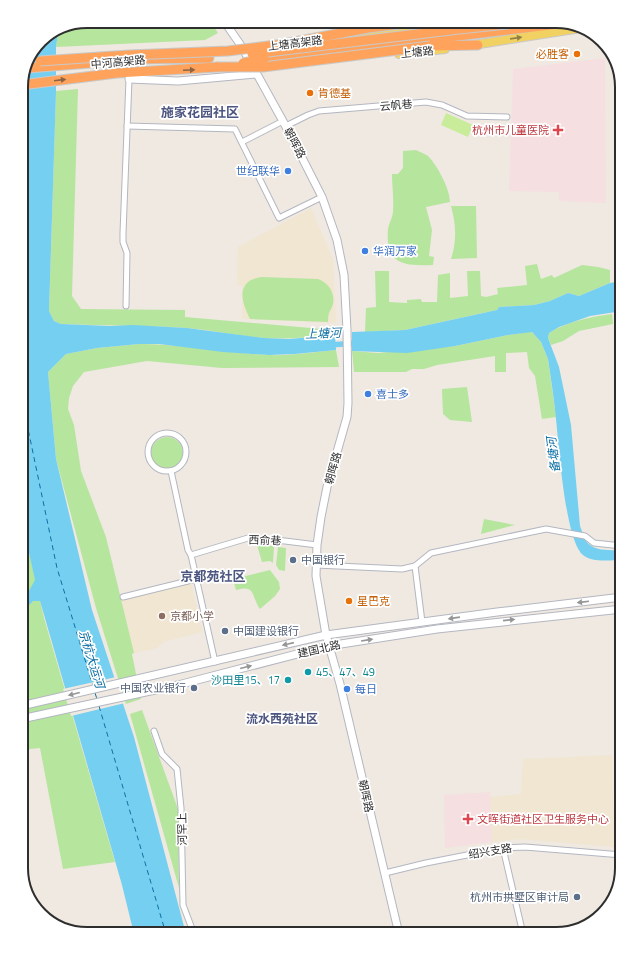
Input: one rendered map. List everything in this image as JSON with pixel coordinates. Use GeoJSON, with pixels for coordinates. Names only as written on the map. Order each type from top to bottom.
{"type":"FeatureCollection","features":[{"type":"Feature","properties":{"kind":"highway"},"geometry":{"type":"LineString","coordinates":[[33,62],[228,50],[284,44],[368,28]]}},
{"type":"Feature","properties":{"kind":"highway","name":"上塘高架路"},"geometry":{"type":"LineString","coordinates":[[209,58],[306,48],[468,28]]}},
{"type":"Feature","properties":{"kind":"highway","name":"上塘高架路"},"geometry":{"type":"LineString","coordinates":[[218,67],[264,59],[525,28]]}},
{"type":"Feature","properties":{"kind":"highway"},"geometry":{"type":"LineString","coordinates":[[218,67],[269,66],[430,46],[478,45]]}},
{"type":"Feature","properties":{"kind":"highway"},"geometry":{"type":"LineString","coordinates":[[188,53],[209,58]]}},
{"type":"Feature","properties":{"kind":"highway","name":"中河高架路"},"geometry":{"type":"LineString","coordinates":[[31,68],[140,59],[209,58]]}},
{"type":"Feature","properties":{"kind":"highway","name":"中河高架路"},"geometry":{"type":"LineString","coordinates":[[28,84],[117,73],[218,67]]}},
{"type":"Feature","properties":{"kind":"main road","name":"朝晖路"},"geometry":{"type":"LineString","coordinates":[[229,28],[242,47],[285,123],[322,197],[337,240],[344,274],[347,330],[347,417],[321,517],[317,545],[317,588],[328,646],[340,684],[397,927]]}},
{"type":"Feature","properties":{"kind":"main road"},"geometry":{"type":"LineString","coordinates":[[366,33],[371,28]]}},
{"type":"Feature","properties":{"kind":"main road"},"geometry":{"type":"LineString","coordinates":[[242,47],[272,48],[311,43],[366,33],[413,28]]}},
{"type":"Feature","properties":{"kind":"main road","name":"上塘路"},"geometry":{"type":"LineString","coordinates":[[251,64],[305,59],[406,54],[478,45],[571,30]]}},
{"type":"Feature","properties":{"kind":"main road"},"geometry":{"type":"LineString","coordinates":[[129,79],[178,81],[256,74]]}},
{"type":"Feature","properties":{"kind":"main road","name":"建国北路"},"geometry":{"type":"LineString","coordinates":[[28,705],[326,635],[615,598]]}},
{"type":"Feature","properties":{"kind":"main road","name":"建国北路"},"geometry":{"type":"LineString","coordinates":[[28,718],[178,685],[328,646],[437,629],[615,610]]}},
{"type":"Feature","properties":{"kind":"street"},"geometry":{"type":"LineString","coordinates":[[366,28],[366,33]]}},
{"type":"Feature","properties":{"kind":"street"},"geometry":{"type":"LineString","coordinates":[[126,306],[127,253],[123,242],[123,233],[129,79]]}},
{"type":"Feature","properties":{"kind":"street","name":"云帆巷"},"geometry":{"type":"LineString","coordinates":[[242,142],[285,123],[319,111],[426,102],[442,105],[467,116],[507,117]]}},
{"type":"Feature","properties":{"kind":"street"},"geometry":{"type":"LineString","coordinates":[[127,126],[235,129],[279,218],[322,197]]}},
{"type":"Feature","properties":{"kind":"street"},"geometry":{"type":"LineString","coordinates":[[164,433],[170,433],[181,439],[185,444],[186,457],[183,463],[171,471],[161,471],[155,468],[148,457],[147,451],[149,444],[158,435],[164,433]]}},
{"type":"Feature","properties":{"kind":"street"},"geometry":{"type":"LineString","coordinates":[[171,471],[214,662]]}},
{"type":"Feature","properties":{"kind":"street"},"geometry":{"type":"LineString","coordinates":[[316,565],[402,569],[415,566],[431,553],[546,529],[585,536],[594,543],[615,545]]}},
{"type":"Feature","properties":{"kind":"street","name":"西俞巷"},"geometry":{"type":"LineString","coordinates":[[191,555],[248,538],[317,545]]}},
{"type":"Feature","properties":{"kind":"street"},"geometry":{"type":"LineString","coordinates":[[415,566],[422,622]]}},
{"type":"Feature","properties":{"kind":"street"},"geometry":{"type":"LineString","coordinates":[[123,597],[196,579]]}},
{"type":"Feature","properties":{"kind":"street","name":"河罕上"},"geometry":{"type":"LineString","coordinates":[[154,731],[162,754],[177,768],[181,808],[182,905],[191,927]]}},
{"type":"Feature","properties":{"kind":"street","name":"绍兴支路"},"geometry":{"type":"LineString","coordinates":[[385,873],[426,863],[503,848],[525,847],[615,854]]}},
{"type":"Feature","properties":{"kind":"street"},"geometry":{"type":"LineString","coordinates":[[503,848],[521,927]]}},
{"type":"Feature","properties":{"kind":"shaded area","name":"杭州市儿童医院"},"geometry":{"type":"Polygon","coordinates":[[[605,58],[606,203],[559,201],[559,192],[509,191],[513,69],[605,58]]]}},
{"type":"Feature","properties":{"kind":"shaded area"},"geometry":{"type":"Polygon","coordinates":[[[311,208],[333,260],[336,323],[242,319],[242,286],[237,285],[238,247],[311,208]]]}},
{"type":"Feature","properties":{"kind":"shaded area","name":"京都小学"},"geometry":{"type":"Polygon","coordinates":[[[191,583],[202,632],[163,642],[157,648],[134,653],[121,600],[191,583]]]}},
{"type":"Feature","properties":{"kind":"shaded area"},"geometry":{"type":"Polygon","coordinates":[[[612,755],[614,847],[520,839],[492,842],[490,797],[521,794],[523,759],[612,755]]]}},
{"type":"Feature","properties":{"kind":"shaded area","name":"文晖街道社区卫生服务中心"},"geometry":{"type":"Polygon","coordinates":[[[490,792],[492,842],[445,848],[444,795],[490,792]]]}},
{"type":"Feature","properties":{"kind":"green space"},"geometry":{"type":"Polygon","coordinates":[[[215,28],[218,33],[205,40],[56,47],[58,36],[64,32],[75,29],[215,28]]]}},
{"type":"Feature","properties":{"kind":"green space"},"geometry":{"type":"Polygon","coordinates":[[[78,89],[72,296],[81,309],[185,310],[185,317],[322,329],[322,336],[264,338],[186,328],[61,324],[54,321],[49,311],[56,91],[78,89]]]}},
{"type":"Feature","properties":{"kind":"green space"},"geometry":{"type":"Polygon","coordinates":[[[446,113],[473,125],[468,137],[441,125],[446,113]]]}},
{"type":"Feature","properties":{"kind":"green space"},"geometry":{"type":"Polygon","coordinates":[[[416,150],[428,156],[435,165],[448,191],[450,202],[426,207],[432,230],[429,256],[434,257],[433,265],[413,265],[398,261],[390,250],[388,241],[388,229],[393,211],[392,174],[398,174],[403,168],[403,151],[416,150]]]}},
{"type":"Feature","properties":{"kind":"green space"},"geometry":{"type":"Polygon","coordinates":[[[451,206],[476,206],[477,258],[451,259],[455,232],[451,206]]]}},
{"type":"Feature","properties":{"kind":"green space"},"geometry":{"type":"Polygon","coordinates":[[[537,264],[541,279],[552,275],[554,278],[582,265],[610,270],[610,283],[579,296],[568,293],[550,301],[534,305],[499,307],[497,310],[405,330],[365,332],[366,308],[376,307],[375,271],[389,271],[389,302],[407,303],[407,300],[421,299],[422,302],[437,302],[438,275],[450,273],[450,298],[468,296],[467,271],[480,271],[481,296],[486,297],[498,294],[497,288],[527,285],[525,266],[537,264]]]}},
{"type":"Feature","properties":{"kind":"green space"},"geometry":{"type":"Polygon","coordinates":[[[261,277],[318,279],[325,283],[332,292],[333,296],[333,304],[328,322],[250,319],[243,300],[243,290],[249,281],[261,277]]]}},
{"type":"Feature","properties":{"kind":"green space"},"geometry":{"type":"Polygon","coordinates":[[[612,314],[613,324],[579,331],[563,341],[551,345],[548,338],[549,333],[556,329],[579,320],[612,314]]]}},
{"type":"Feature","properties":{"kind":"green space"},"geometry":{"type":"Polygon","coordinates":[[[532,332],[541,342],[548,359],[556,417],[542,419],[535,376],[529,368],[527,352],[506,353],[506,372],[495,372],[495,356],[437,365],[424,369],[412,369],[406,372],[354,372],[352,351],[378,353],[455,346],[532,332]]]}},
{"type":"Feature","properties":{"kind":"green space"},"geometry":{"type":"Polygon","coordinates":[[[139,344],[172,345],[268,355],[336,350],[339,367],[222,368],[147,361],[84,372],[73,386],[69,398],[68,409],[74,425],[81,471],[106,537],[134,653],[132,654],[141,699],[126,704],[96,608],[56,459],[48,372],[66,354],[97,348],[139,344]]]}},
{"type":"Feature","properties":{"kind":"green space"},"geometry":{"type":"Polygon","coordinates":[[[467,387],[472,422],[450,420],[443,414],[442,389],[467,387]]]}},
{"type":"Feature","properties":{"kind":"green space"},"geometry":{"type":"Polygon","coordinates":[[[164,437],[170,437],[180,444],[183,453],[182,459],[176,466],[170,469],[164,469],[154,462],[151,456],[151,450],[158,440],[164,437]]]}},
{"type":"Feature","properties":{"kind":"green space"},"geometry":{"type":"Polygon","coordinates":[[[484,519],[515,525],[481,534],[484,519]]]}},
{"type":"Feature","properties":{"kind":"green space"},"geometry":{"type":"Polygon","coordinates":[[[257,545],[274,546],[273,563],[270,561],[262,562],[257,545]]]}},
{"type":"Feature","properties":{"kind":"green space"},"geometry":{"type":"Polygon","coordinates":[[[28,547],[44,618],[115,862],[63,869],[40,748],[28,749],[28,547]]]}},
{"type":"Feature","properties":{"kind":"green space"},"geometry":{"type":"Polygon","coordinates":[[[278,547],[286,548],[285,571],[279,570],[276,565],[278,547]]]}},
{"type":"Feature","properties":{"kind":"green space"},"geometry":{"type":"Polygon","coordinates":[[[270,570],[279,582],[280,589],[275,596],[260,609],[252,592],[247,589],[236,590],[233,579],[270,570]]]}},
{"type":"Feature","properties":{"kind":"green space"},"geometry":{"type":"Polygon","coordinates":[[[142,710],[178,809],[179,888],[130,714],[142,710]]]}},
{"type":"Feature","properties":{"kind":"water","name":"京杭大运河"},"geometry":{"type":"Polygon","coordinates":[[[58,36],[56,47],[49,311],[54,321],[61,324],[110,326],[133,325],[187,328],[264,338],[289,339],[335,335],[336,350],[295,354],[269,355],[223,352],[159,344],[139,344],[97,348],[66,354],[48,372],[56,459],[92,610],[134,737],[184,927],[132,927],[122,885],[40,601],[33,601],[28,606],[28,592],[35,580],[28,548],[28,83],[32,64],[38,54],[45,45],[58,36]]]}},
{"type":"Feature","properties":{"kind":"water"},"geometry":{"type":"Polygon","coordinates":[[[615,282],[615,312],[590,316],[559,327],[549,333],[548,338],[559,367],[571,425],[580,526],[589,545],[602,550],[615,550],[615,560],[607,561],[587,558],[583,555],[577,546],[572,531],[564,492],[548,359],[541,342],[532,332],[407,353],[352,351],[352,332],[405,330],[497,310],[499,307],[534,305],[550,301],[568,293],[579,296],[615,282]]]}},
{"type":"Feature","properties":{"kind":"pier"},"geometry":{"type":"Polygon","coordinates":[[[116,677],[125,703],[71,716],[63,689],[116,677]]]}},
{"type":"Feature","properties":{"kind":"waterway","name":"上塘河"},"geometry":{"type":"LineString","coordinates":[[328,345],[360,343]]}},
{"type":"Feature","properties":{"kind":"ferry route"},"geometry":{"type":"LineString","coordinates":[[28,429],[57,568],[93,686]]}},
{"type":"Feature","properties":{"kind":"ferry route"},"geometry":{"type":"LineString","coordinates":[[95,693],[97,699]]}},
{"type":"Feature","properties":{"kind":"ferry route"},"geometry":{"type":"LineString","coordinates":[[99,706],[164,927]]}},
{"type":"Feature","properties":{"kind":"place","name":"必胜客"},"geometry":{"type":"Point","coordinates":[577,54]}},
{"type":"Feature","properties":{"kind":"place","name":"肯德基"},"geometry":{"type":"Point","coordinates":[310,93]}},
{"type":"Feature","properties":{"kind":"place","name":"杭州市儿童医院"},"geometry":{"type":"Point","coordinates":[558,130]}},
{"type":"Feature","properties":{"kind":"place","name":"世纪联华"},"geometry":{"type":"Point","coordinates":[288,171]}},
{"type":"Feature","properties":{"kind":"place","name":"华润万家"},"geometry":{"type":"Point","coordinates":[365,251]}},
{"type":"Feature","properties":{"kind":"place","name":"喜士多"},"geometry":{"type":"Point","coordinates":[368,394]}},
{"type":"Feature","properties":{"kind":"place","name":"中国银行"},"geometry":{"type":"Point","coordinates":[293,560]}},
{"type":"Feature","properties":{"kind":"place","name":"星巴克"},"geometry":{"type":"Point","coordinates":[349,601]}},
{"type":"Feature","properties":{"kind":"place","name":"京都小学"},"geometry":{"type":"Point","coordinates":[162,616]}},
{"type":"Feature","properties":{"kind":"place","name":"中国建设银行"},"geometry":{"type":"Point","coordinates":[225,631]}},
{"type":"Feature","properties":{"kind":"place","name":"45、47、49"},"geometry":{"type":"Point","coordinates":[308,672]}},
{"type":"Feature","properties":{"kind":"place","name":"沙田里15、17"},"geometry":{"type":"Point","coordinates":[288,680]}},
{"type":"Feature","properties":{"kind":"place","name":"中国农业银行"},"geometry":{"type":"Point","coordinates":[194,688]}},
{"type":"Feature","properties":{"kind":"place","name":"每日"},"geometry":{"type":"Point","coordinates":[347,689]}},
{"type":"Feature","properties":{"kind":"place","name":"文晖街道社区卫生服务中心"},"geometry":{"type":"Point","coordinates":[468,819]}},
{"type":"Feature","properties":{"kind":"place","name":"杭州市拱墅区审计局"},"geometry":{"type":"Point","coordinates":[577,897]}},
{"type":"Feature","properties":{"kind":"district","name":"施家花园社区"},"geometry":{"type":"Point","coordinates":[200,112]}},
{"type":"Feature","properties":{"kind":"district","name":"京都苑社区"},"geometry":{"type":"Point","coordinates":[213,576]}},
{"type":"Feature","properties":{"kind":"district","name":"流水西苑社区"},"geometry":{"type":"Point","coordinates":[282,718]}},
{"type":"Feature","properties":{"kind":"water label","name":"备塘河"},"geometry":{"type":"Point","coordinates":[553,455]}}]}
